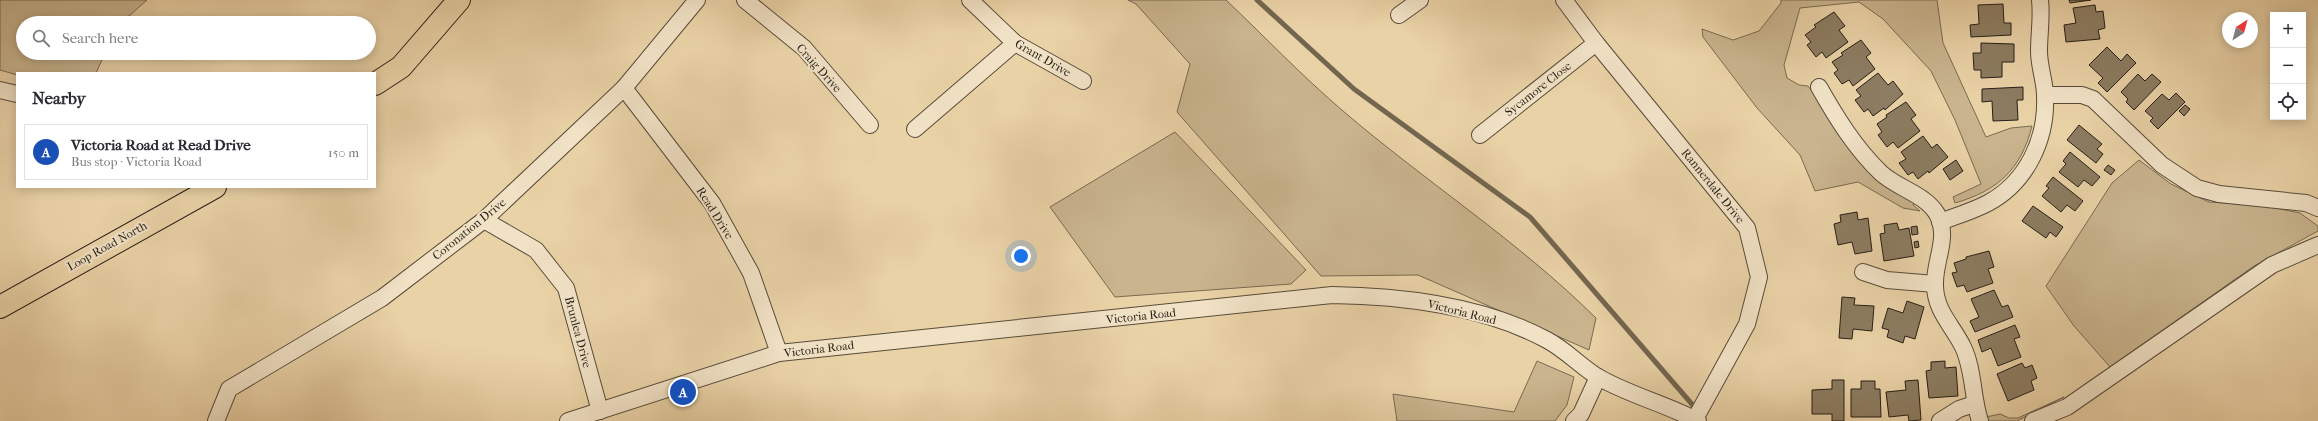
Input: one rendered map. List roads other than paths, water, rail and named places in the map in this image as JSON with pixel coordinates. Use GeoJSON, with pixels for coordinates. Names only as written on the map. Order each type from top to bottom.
{"type":"FeatureCollection","features":[{"type":"Feature","properties":{"kind":"highway"},"geometry":{"type":"LineString","coordinates":[[376,83],[400,68],[459,0]]}},
{"type":"Feature","properties":{"kind":"highway","name":"Loop Road North"},"geometry":{"type":"LineString","coordinates":[[0,308],[213,188]]}},
{"type":"Feature","properties":{"kind":"street","name":"Coronation Drive"},"geometry":{"type":"LineString","coordinates":[[216,421],[229,389],[382,298],[484,220],[624,88],[697,0]]}},
{"type":"Feature","properties":{"kind":"street","name":"Craig Drive"},"geometry":{"type":"LineString","coordinates":[[745,0],[804,48],[870,125]]}},
{"type":"Feature","properties":{"kind":"street","name":"Grant Drive"},"geometry":{"type":"LineString","coordinates":[[970,0],[1014,43],[1083,81]]}},
{"type":"Feature","properties":{"kind":"street"},"geometry":{"type":"LineString","coordinates":[[1399,14],[1420,0]]}},
{"type":"Feature","properties":{"kind":"street","name":"Rannerdale Drive"},"geometry":{"type":"LineString","coordinates":[[1564,0],[1596,43],[1747,228],[1759,277],[1747,324],[1696,420]]}},
{"type":"Feature","properties":{"kind":"street"},"geometry":{"type":"LineString","coordinates":[[1940,222],[1990,202],[2010,186],[2022,173],[2036,150],[2042,135],[2045,120],[2045,95],[2039,52],[2041,27],[2040,0]]}},
{"type":"Feature","properties":{"kind":"street"},"geometry":{"type":"LineString","coordinates":[[915,129],[1014,43]]}},
{"type":"Feature","properties":{"kind":"street","name":"Sycamore Close"},"geometry":{"type":"LineString","coordinates":[[1480,135],[1596,43]]}},
{"type":"Feature","properties":{"kind":"street"},"geometry":{"type":"LineString","coordinates":[[1819,87],[1848,134],[1881,173],[1930,206],[1940,222],[1942,245],[1934,284],[1936,294],[1942,316],[1964,349],[1971,372],[1974,404],[1980,421]]}},
{"type":"Feature","properties":{"kind":"street","name":"Read Drive"},"geometry":{"type":"LineString","coordinates":[[624,88],[712,203],[751,273],[779,353]]}},
{"type":"Feature","properties":{"kind":"street"},"geometry":{"type":"LineString","coordinates":[[0,90],[16,94]]}},
{"type":"Feature","properties":{"kind":"street"},"geometry":{"type":"LineString","coordinates":[[2045,95],[2082,95],[2093,99],[2162,165],[2197,188],[2219,194],[2306,203],[2318,208]]}},
{"type":"Feature","properties":{"kind":"street","name":"Brunlea Drive"},"geometry":{"type":"LineString","coordinates":[[484,220],[536,250],[566,288],[600,411]]}},
{"type":"Feature","properties":{"kind":"street"},"geometry":{"type":"LineString","coordinates":[[2032,421],[2067,407],[2272,265],[2318,245]]}},
{"type":"Feature","properties":{"kind":"street"},"geometry":{"type":"LineString","coordinates":[[1863,272],[1887,280],[1913,284],[1934,284]]}},
{"type":"Feature","properties":{"kind":"street","name":"Victoria Road"},"geometry":{"type":"LineString","coordinates":[[568,421],[779,353],[1332,295],[1370,296],[1416,301],[1464,310],[1517,327],[1546,339],[1569,353],[1598,377],[1696,420]]}},
{"type":"Feature","properties":{"kind":"street"},"geometry":{"type":"LineString","coordinates":[[1574,421],[1580,414],[1598,377]]}},
{"type":"Feature","properties":{"kind":"street"},"geometry":{"type":"LineString","coordinates":[[1940,421],[1958,409],[1974,404]]}},
{"type":"Feature","properties":{"kind":"waterway"},"geometry":{"type":"LineString","coordinates":[[1257,0],[1354,89],[1530,217],[1697,410]]}},
{"type":"Feature","properties":{"kind":"place","name":"Victoria Road at Read Drive"},"geometry":{"type":"Point","coordinates":[683,392]}}]}
